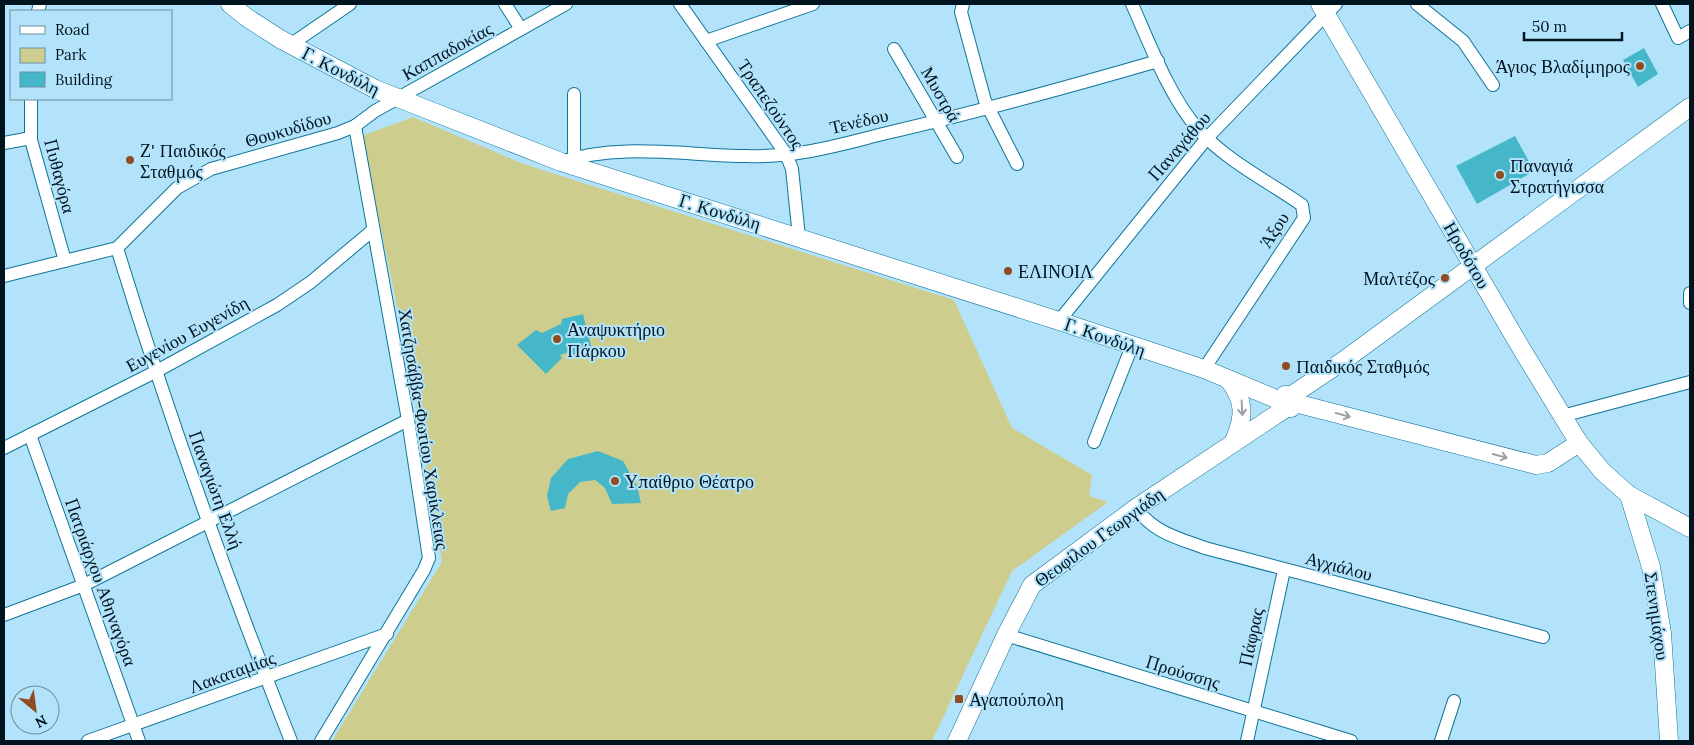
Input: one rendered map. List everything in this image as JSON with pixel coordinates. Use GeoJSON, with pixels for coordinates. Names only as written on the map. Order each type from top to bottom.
{"type":"FeatureCollection","features":[{"type":"Feature","properties":{"kind":"street","name":"Γ. Κονδύλη"},"geometry":{"type":"LineString","coordinates":[[230,4],[253,23],[290,45],[397,99],[568,160],[1204,369],[1288,401]]}},
{"type":"Feature","properties":{"kind":"street"},"geometry":{"type":"LineString","coordinates":[[290,45],[350,4]]}},
{"type":"Feature","properties":{"kind":"street"},"geometry":{"type":"LineString","coordinates":[[505,4],[521,29]]}},
{"type":"Feature","properties":{"kind":"street","name":"Καππαδοκίας"},"geometry":{"type":"LineString","coordinates":[[397,99],[566,4]]}},
{"type":"Feature","properties":{"kind":"street","name":"Τραπεζούντος"},"geometry":{"type":"LineString","coordinates":[[680,4],[786,154],[792,169],[799,236]]}},
{"type":"Feature","properties":{"kind":"street"},"geometry":{"type":"LineString","coordinates":[[706,41],[813,4]]}},
{"type":"Feature","properties":{"kind":"street"},"geometry":{"type":"LineString","coordinates":[[962,4],[961,12],[988,109],[1017,164]]}},
{"type":"Feature","properties":{"kind":"street"},"geometry":{"type":"LineString","coordinates":[[1132,4],[1158,61],[1182,107],[1207,138]]}},
{"type":"Feature","properties":{"kind":"street"},"geometry":{"type":"LineString","coordinates":[[1417,4],[1463,41],[1476,56],[1494,85]]}},
{"type":"Feature","properties":{"kind":"street"},"geometry":{"type":"LineString","coordinates":[[1662,4],[1678,38],[1690,31]]}},
{"type":"Feature","properties":{"kind":"street","name":"Παναγάθου"},"geometry":{"type":"LineString","coordinates":[[1059,320],[1207,138],[1327,7]]}},
{"type":"Feature","properties":{"kind":"street","name":"Ηροδότου"},"geometry":{"type":"LineString","coordinates":[[1327,7],[1472,265],[1579,443],[1603,472],[1629,495],[1690,528]]}},
{"type":"Feature","properties":{"kind":"street","name":"Μυστρά"},"geometry":{"type":"LineString","coordinates":[[894,49],[957,157]]}},
{"type":"Feature","properties":{"kind":"street","name":"Τενέδου"},"geometry":{"type":"LineString","coordinates":[[568,160],[619,152],[786,154],[937,122],[1158,61]]}},
{"type":"Feature","properties":{"kind":"street"},"geometry":{"type":"LineString","coordinates":[[568,160],[574,94]]}},
{"type":"Feature","properties":{"kind":"street","name":"Θουκυδίδου"},"geometry":{"type":"LineString","coordinates":[[117,248],[177,188],[193,177],[211,169],[338,134],[355,126],[375,111],[397,99]]}},
{"type":"Feature","properties":{"kind":"street","name":"Πυθαγόρα"},"geometry":{"type":"LineString","coordinates":[[32,100],[31,138],[65,261]]}},
{"type":"Feature","properties":{"kind":"street"},"geometry":{"type":"LineString","coordinates":[[1472,265],[1690,107]]}},
{"type":"Feature","properties":{"kind":"street","name":"Χατζησάββα-Φωτίου Χαρίκλειας"},"geometry":{"type":"LineString","coordinates":[[321,741],[387,634],[429,558],[408,420],[355,126]]}},
{"type":"Feature","properties":{"kind":"street"},"geometry":{"type":"LineString","coordinates":[[4,143],[31,138]]}},
{"type":"Feature","properties":{"kind":"street","name":"Άξου"},"geometry":{"type":"LineString","coordinates":[[1204,369],[1305,213],[1302,205],[1207,138]]}},
{"type":"Feature","properties":{"kind":"street","name":"Ευγενίου Ευγενίδη"},"geometry":{"type":"LineString","coordinates":[[4,448],[155,372],[294,294],[323,273],[373,230]]}},
{"type":"Feature","properties":{"kind":"street"},"geometry":{"type":"LineString","coordinates":[[4,276],[117,248]]}},
{"type":"Feature","properties":{"kind":"street","name":"Παναγιώτη Ελλή"},"geometry":{"type":"LineString","coordinates":[[117,248],[155,372],[266,678],[291,741]]}},
{"type":"Feature","properties":{"kind":"street","name":"Θεοφίλου Γεωργιάδη"},"geometry":{"type":"LineString","coordinates":[[957,741],[1006,635],[1032,585],[1136,508],[1234,441],[1472,265]]}},
{"type":"Feature","properties":{"kind":"street"},"geometry":{"type":"LineString","coordinates":[[1690,293],[1690,303]]}},
{"type":"Feature","properties":{"kind":"street"},"geometry":{"type":"LineString","coordinates":[[1094,442],[1132,346]]}},
{"type":"Feature","properties":{"kind":"street"},"geometry":{"type":"LineString","coordinates":[[1228,379],[1239,394],[1243,410],[1240,428],[1234,441]]}},
{"type":"Feature","properties":{"kind":"street"},"geometry":{"type":"LineString","coordinates":[[1562,416],[1690,382]]}},
{"type":"Feature","properties":{"kind":"street"},"geometry":{"type":"LineString","coordinates":[[1288,401],[1536,465],[1548,463],[1579,443]]}},
{"type":"Feature","properties":{"kind":"street"},"geometry":{"type":"LineString","coordinates":[[4,614],[84,585],[408,420]]}},
{"type":"Feature","properties":{"kind":"street","name":"Πατριάρχου Αθηναγόρα"},"geometry":{"type":"LineString","coordinates":[[30,436],[139,741]]}},
{"type":"Feature","properties":{"kind":"street","name":"Στενημάχου"},"geometry":{"type":"LineString","coordinates":[[1629,495],[1651,567],[1659,614],[1669,741]]}},
{"type":"Feature","properties":{"kind":"street","name":"Αγχιάλου"},"geometry":{"type":"LineString","coordinates":[[1136,508],[1147,523],[1165,533],[1205,548],[1542,638]]}},
{"type":"Feature","properties":{"kind":"street","name":"Πάφρας"},"geometry":{"type":"LineString","coordinates":[[1247,741],[1284,570]]}},
{"type":"Feature","properties":{"kind":"street","name":"Λακαταμίας"},"geometry":{"type":"LineString","coordinates":[[88,741],[387,634]]}},
{"type":"Feature","properties":{"kind":"street","name":"Προύσσης"},"geometry":{"type":"LineString","coordinates":[[1006,635],[1351,741]]}},
{"type":"Feature","properties":{"kind":"street"},"geometry":{"type":"LineString","coordinates":[[1441,741],[1454,701]]}},
{"type":"Feature","properties":{"kind":"green space"},"geometry":{"type":"Polygon","coordinates":[[[413,117],[521,163],[954,300],[1012,428],[1092,475],[1089,496],[1108,502],[1012,571],[932,741],[332,741],[442,562],[410,370],[362,136],[413,117]]]}},
{"type":"Feature","properties":{"kind":"building"},"geometry":{"type":"Polygon","coordinates":[[[1644,48],[1658,74],[1638,87],[1623,60],[1644,48]]]}},
{"type":"Feature","properties":{"kind":"building"},"geometry":{"type":"Polygon","coordinates":[[[1515,136],[1534,171],[1477,204],[1456,166],[1515,136]]]}},
{"type":"Feature","properties":{"kind":"building","name":"Αναψυκτήριο Πάρκου"},"geometry":{"type":"Polygon","coordinates":[[[583,314],[593,353],[575,357],[572,351],[560,355],[562,358],[546,374],[517,345],[536,330],[542,333],[561,324],[562,319],[583,314]]]}},
{"type":"Feature","properties":{"kind":"building","name":"Υπαίθριο Θέατρο"},"geometry":{"type":"Polygon","coordinates":[[[598,451],[623,461],[637,486],[641,503],[612,504],[605,488],[595,480],[580,482],[568,494],[565,508],[551,511],[547,496],[551,478],[568,459],[598,451]]]}},
{"type":"Feature","properties":{"kind":"place","name":"Άγιος Βλαδίμηρος"},"geometry":{"type":"Point","coordinates":[1640,66]}},
{"type":"Feature","properties":{"kind":"place","name":"Ζ' Παιδικός Σταθμός"},"geometry":{"type":"Point","coordinates":[130,160]}},
{"type":"Feature","properties":{"kind":"place","name":"Παναγιά Στρατήγισσα"},"geometry":{"type":"Point","coordinates":[1500,175]}},
{"type":"Feature","properties":{"kind":"place","name":"ΕΛΙΝΟΙΛ"},"geometry":{"type":"Point","coordinates":[1008,271]}},
{"type":"Feature","properties":{"kind":"place","name":"Μαλτέζος"},"geometry":{"type":"Point","coordinates":[1445,278]}},
{"type":"Feature","properties":{"kind":"place","name":"Αναψυκτήριο Πάρκου"},"geometry":{"type":"Point","coordinates":[557,339]}},
{"type":"Feature","properties":{"kind":"place","name":"Παιδικός Σταθμός"},"geometry":{"type":"Point","coordinates":[1286,366]}},
{"type":"Feature","properties":{"kind":"place","name":"Υπαίθριο Θέατρο"},"geometry":{"type":"Point","coordinates":[615,481]}},
{"type":"Feature","properties":{"kind":"place","name":"Αγαπούπολη"},"geometry":{"type":"Point","coordinates":[959,699]}}]}
